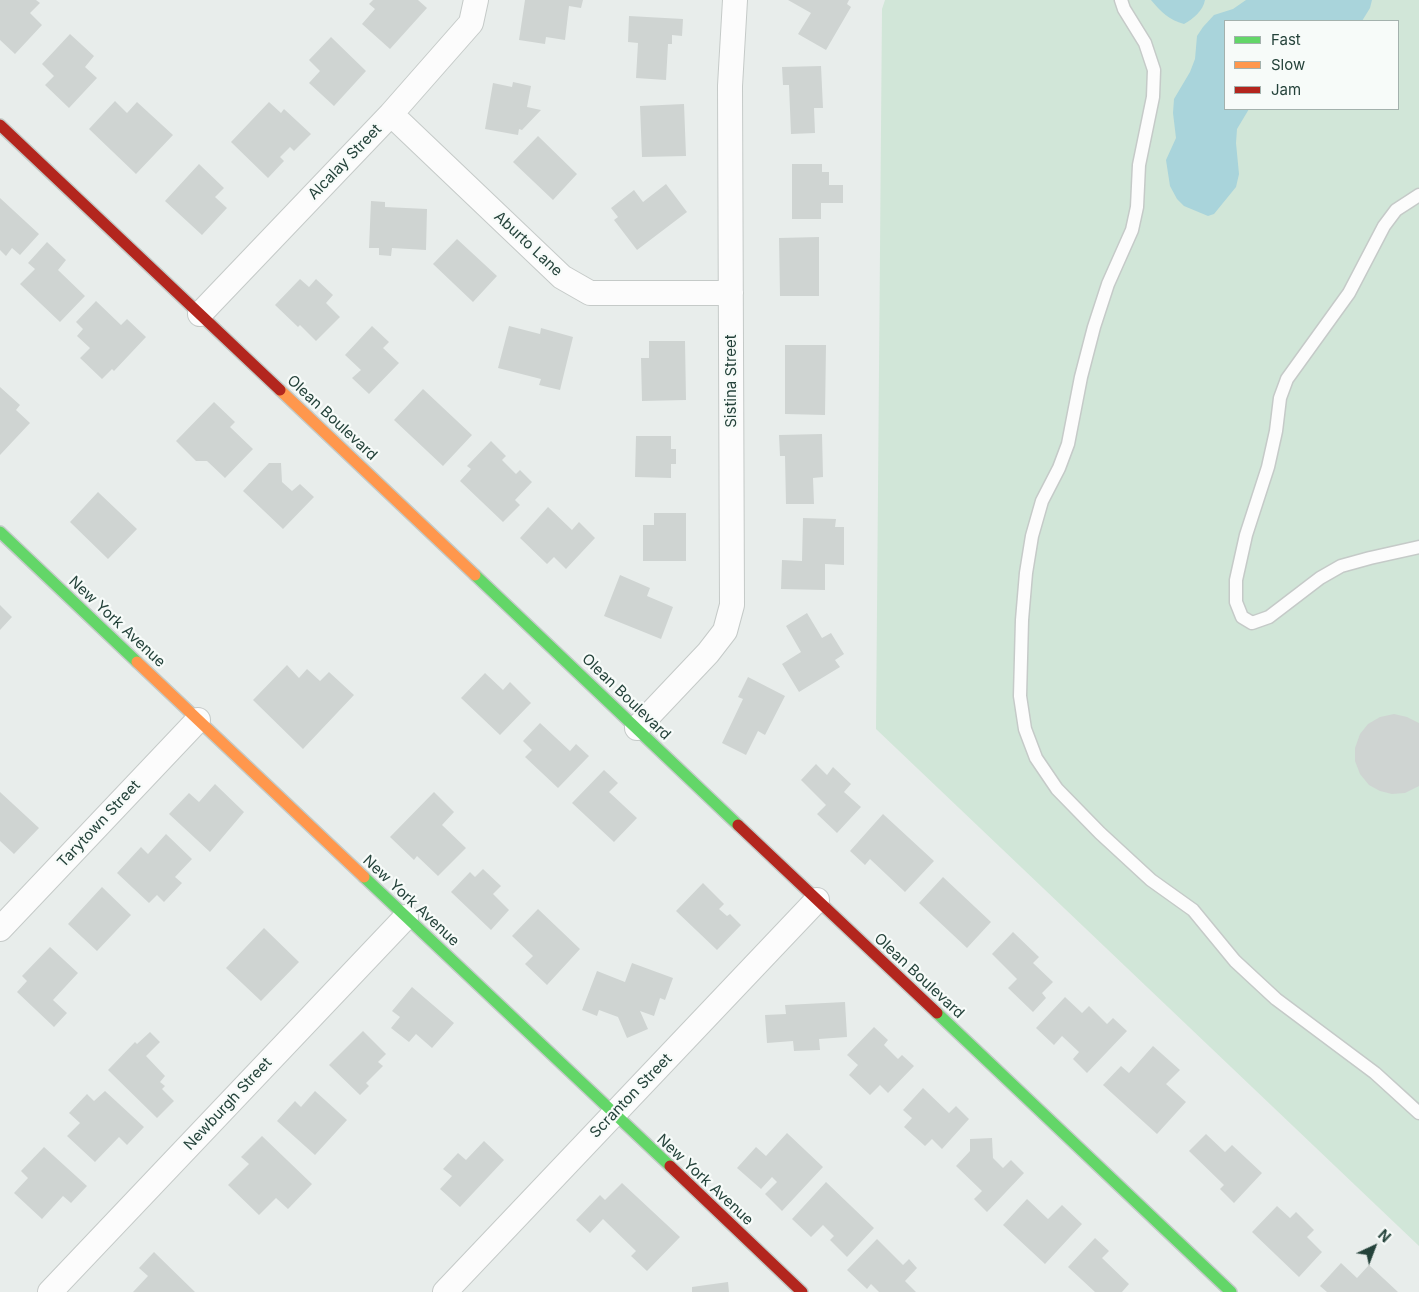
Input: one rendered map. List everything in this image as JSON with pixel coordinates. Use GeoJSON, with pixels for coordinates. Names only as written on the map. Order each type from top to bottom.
{"type":"FeatureCollection","features":[{"type":"Feature","properties":{"kind":"street","name":"Alcalay Street"},"geometry":{"type":"LineString","coordinates":[[200,314],[391,114],[471,23],[476,0]]}},
{"type":"Feature","properties":{"kind":"street","name":"Sistina Street"},"geometry":{"type":"LineString","coordinates":[[637,728],[708,653],[725,631],[732,605],[730,86],[735,0]]}},
{"type":"Feature","properties":{"kind":"street","name":"Aburto Lane"},"geometry":{"type":"LineString","coordinates":[[391,114],[562,277],[590,293],[731,294]]}},
{"type":"Feature","properties":{"kind":"street","name":"Olean Boulevard"},"geometry":{"type":"LineString","coordinates":[[0,125],[1231,1292]]}},
{"type":"Feature","properties":{"kind":"street","name":"New York Avenue"},"geometry":{"type":"LineString","coordinates":[[0,532],[802,1292]]}},
{"type":"Feature","properties":{"kind":"street","name":"Tarytown Street"},"geometry":{"type":"LineString","coordinates":[[0,927],[198,720]]}},
{"type":"Feature","properties":{"kind":"street","name":"Scranton Street"},"geometry":{"type":"LineString","coordinates":[[445,1292],[817,900]]}},
{"type":"Feature","properties":{"kind":"street","name":"Newburgh Street"},"geometry":{"type":"LineString","coordinates":[[50,1292],[406,917]]}},
{"type":"Feature","properties":{"kind":"lane"},"geometry":{"type":"LineString","coordinates":[[1120,0],[1145,43],[1154,70],[1153,98],[1139,165],[1137,207],[1132,230],[1108,284],[1081,377],[1068,444],[1059,468],[1042,501],[1032,536],[1026,573],[1022,620],[1020,696],[1025,729],[1036,758],[1057,789],[1100,833],[1151,880],[1193,910],[1235,961],[1276,999],[1375,1073],[1419,1113]]}},
{"type":"Feature","properties":{"kind":"lane"},"geometry":{"type":"LineString","coordinates":[[1419,195],[1396,210],[1384,226],[1349,293],[1287,379],[1280,398],[1276,431],[1268,467],[1246,535],[1236,580],[1236,602],[1242,616],[1252,623],[1269,617],[1320,578],[1341,566],[1419,547]]}},
{"type":"Feature","properties":{"kind":"green space"},"geometry":{"type":"Polygon","coordinates":[[[885,0],[1419,0],[1419,1246],[876,729],[882,9],[885,0]]]}},
{"type":"Feature","properties":{"kind":"water"},"geometry":{"type":"Polygon","coordinates":[[[1151,0],[1205,0],[1197,14],[1184,24],[1166,15],[1151,0]]]}},
{"type":"Feature","properties":{"kind":"water"},"geometry":{"type":"Polygon","coordinates":[[[1246,0],[1372,0],[1370,8],[1363,20],[1224,20],[1224,110],[1248,110],[1237,129],[1236,143],[1239,174],[1236,187],[1214,214],[1208,216],[1184,206],[1177,199],[1170,186],[1166,160],[1176,138],[1173,113],[1174,99],[1190,72],[1195,59],[1197,36],[1214,15],[1233,9],[1246,0]]]}},
{"type":"Feature","properties":{"kind":"building"},"geometry":{"type":"Polygon","coordinates":[[[0,0],[36,0],[40,3],[30,13],[42,25],[15,54],[0,40],[0,0]]]}},
{"type":"Feature","properties":{"kind":"building"},"geometry":{"type":"Polygon","coordinates":[[[373,0],[418,0],[427,8],[390,49],[362,24],[375,9],[369,4],[373,0]]]}},
{"type":"Feature","properties":{"kind":"building"},"geometry":{"type":"Polygon","coordinates":[[[525,0],[583,0],[581,8],[569,6],[565,40],[546,37],[545,44],[519,40],[525,0]]]}},
{"type":"Feature","properties":{"kind":"building"},"geometry":{"type":"Polygon","coordinates":[[[788,0],[849,0],[847,4],[851,7],[826,50],[798,34],[811,13],[788,0]]]}},
{"type":"Feature","properties":{"kind":"building"},"geometry":{"type":"Polygon","coordinates":[[[629,16],[683,19],[682,36],[672,35],[672,44],[668,44],[666,80],[636,78],[638,43],[628,42],[629,16]]]}},
{"type":"Feature","properties":{"kind":"building"},"geometry":{"type":"Polygon","coordinates":[[[70,34],[94,56],[85,67],[97,78],[69,108],[45,85],[54,76],[42,64],[70,34]]]}},
{"type":"Feature","properties":{"kind":"building"},"geometry":{"type":"Polygon","coordinates":[[[331,37],[366,71],[334,106],[309,83],[320,71],[309,60],[331,37]]]}},
{"type":"Feature","properties":{"kind":"building"},"geometry":{"type":"Polygon","coordinates":[[[821,66],[823,108],[814,108],[815,133],[791,134],[789,85],[783,85],[782,67],[821,66]]]}},
{"type":"Feature","properties":{"kind":"building"},"geometry":{"type":"Polygon","coordinates":[[[513,82],[531,86],[527,107],[541,110],[522,130],[519,129],[518,135],[485,129],[493,83],[512,87],[513,82]]]}},
{"type":"Feature","properties":{"kind":"building"},"geometry":{"type":"Polygon","coordinates":[[[115,101],[127,113],[137,102],[173,135],[136,174],[89,129],[115,101]]]}},
{"type":"Feature","properties":{"kind":"building"},"geometry":{"type":"Polygon","coordinates":[[[269,102],[281,113],[284,109],[311,134],[294,151],[290,147],[280,157],[284,161],[268,178],[231,142],[269,102]]]}},
{"type":"Feature","properties":{"kind":"building"},"geometry":{"type":"Polygon","coordinates":[[[684,104],[686,156],[642,157],[640,106],[684,104]]]}},
{"type":"Feature","properties":{"kind":"building"},"geometry":{"type":"Polygon","coordinates":[[[538,136],[577,174],[553,200],[513,162],[538,136]]]}},
{"type":"Feature","properties":{"kind":"building"},"geometry":{"type":"Polygon","coordinates":[[[199,164],[224,188],[215,197],[227,208],[202,235],[165,201],[199,164]]]}},
{"type":"Feature","properties":{"kind":"building"},"geometry":{"type":"Polygon","coordinates":[[[792,164],[822,164],[822,172],[829,172],[829,185],[843,185],[843,203],[821,203],[821,219],[792,219],[792,164]]]}},
{"type":"Feature","properties":{"kind":"building"},"geometry":{"type":"Polygon","coordinates":[[[666,184],[687,212],[637,250],[614,220],[618,217],[611,208],[634,190],[643,202],[666,184]]]}},
{"type":"Feature","properties":{"kind":"building"},"geometry":{"type":"Polygon","coordinates":[[[0,198],[39,234],[20,255],[12,248],[6,256],[0,250],[0,198]]]}},
{"type":"Feature","properties":{"kind":"building"},"geometry":{"type":"Polygon","coordinates":[[[371,201],[385,202],[385,207],[427,209],[426,250],[392,248],[391,256],[379,255],[379,248],[369,248],[371,201]]]}},
{"type":"Feature","properties":{"kind":"building"},"geometry":{"type":"Polygon","coordinates":[[[819,237],[819,296],[780,296],[779,238],[819,237]]]}},
{"type":"Feature","properties":{"kind":"building"},"geometry":{"type":"Polygon","coordinates":[[[457,239],[497,276],[473,302],[433,264],[457,239]]]}},
{"type":"Feature","properties":{"kind":"building"},"geometry":{"type":"Polygon","coordinates":[[[47,242],[66,260],[58,270],[85,296],[60,322],[20,284],[35,269],[28,263],[47,242]]]}},
{"type":"Feature","properties":{"kind":"building"},"geometry":{"type":"Polygon","coordinates":[[[300,279],[309,287],[316,279],[333,295],[326,303],[340,317],[316,341],[275,305],[300,279]]]}},
{"type":"Feature","properties":{"kind":"building"},"geometry":{"type":"Polygon","coordinates":[[[96,301],[121,325],[127,319],[146,337],[114,371],[112,369],[102,379],[80,358],[90,348],[77,336],[83,329],[76,322],[96,301]]]}},
{"type":"Feature","properties":{"kind":"building"},"geometry":{"type":"Polygon","coordinates":[[[372,326],[389,342],[383,348],[399,363],[369,394],[352,378],[361,370],[345,355],[372,326]]]}},
{"type":"Feature","properties":{"kind":"building"},"geometry":{"type":"Polygon","coordinates":[[[509,326],[540,334],[541,328],[573,337],[560,390],[539,385],[541,379],[498,368],[509,326]]]}},
{"type":"Feature","properties":{"kind":"building"},"geometry":{"type":"Polygon","coordinates":[[[649,341],[685,341],[686,400],[642,401],[641,358],[649,358],[649,341]]]}},
{"type":"Feature","properties":{"kind":"building"},"geometry":{"type":"Polygon","coordinates":[[[785,345],[826,345],[825,415],[785,414],[785,345]]]}},
{"type":"Feature","properties":{"kind":"building"},"geometry":{"type":"Polygon","coordinates":[[[0,387],[20,405],[16,410],[30,423],[0,455],[0,387]]]}},
{"type":"Feature","properties":{"kind":"building"},"geometry":{"type":"Polygon","coordinates":[[[423,389],[472,435],[443,466],[394,420],[423,389]]]}},
{"type":"Feature","properties":{"kind":"building"},"geometry":{"type":"Polygon","coordinates":[[[214,402],[235,422],[230,427],[253,449],[225,478],[207,461],[196,461],[176,441],[214,402]]]}},
{"type":"Feature","properties":{"kind":"building"},"geometry":{"type":"Polygon","coordinates":[[[822,434],[823,477],[813,478],[814,504],[786,504],[785,456],[780,456],[779,435],[822,434]]]}},
{"type":"Feature","properties":{"kind":"building"},"geometry":{"type":"Polygon","coordinates":[[[636,436],[671,436],[671,449],[676,449],[676,464],[671,464],[671,478],[635,477],[636,436]]]}},
{"type":"Feature","properties":{"kind":"building"},"geometry":{"type":"Polygon","coordinates":[[[491,441],[506,456],[502,460],[516,474],[520,470],[532,482],[515,500],[520,505],[503,522],[460,481],[471,469],[467,466],[491,441]]]}},
{"type":"Feature","properties":{"kind":"building"},"geometry":{"type":"Polygon","coordinates":[[[269,463],[281,463],[282,482],[292,491],[300,484],[314,497],[283,529],[243,491],[269,463]]]}},
{"type":"Feature","properties":{"kind":"building"},"geometry":{"type":"Polygon","coordinates":[[[98,492],[137,529],[108,559],[70,522],[98,492]]]}},
{"type":"Feature","properties":{"kind":"building"},"geometry":{"type":"Polygon","coordinates":[[[548,507],[572,530],[579,522],[595,538],[566,569],[554,557],[547,564],[520,538],[548,507]]]}},
{"type":"Feature","properties":{"kind":"building"},"geometry":{"type":"Polygon","coordinates":[[[654,513],[686,513],[686,561],[643,561],[643,525],[654,525],[654,513]]]}},
{"type":"Feature","properties":{"kind":"building"},"geometry":{"type":"Polygon","coordinates":[[[803,518],[836,519],[835,527],[844,527],[844,565],[825,564],[825,590],[781,589],[782,560],[802,561],[803,518]]]}},
{"type":"Feature","properties":{"kind":"building"},"geometry":{"type":"Polygon","coordinates":[[[620,575],[650,588],[647,596],[673,607],[661,639],[604,616],[620,575]]]}},
{"type":"Feature","properties":{"kind":"building"},"geometry":{"type":"Polygon","coordinates":[[[0,605],[12,617],[0,630],[0,605]]]}},
{"type":"Feature","properties":{"kind":"building"},"geometry":{"type":"Polygon","coordinates":[[[807,613],[822,638],[831,633],[844,654],[835,660],[840,667],[799,692],[782,664],[801,652],[786,626],[807,613]]]}},
{"type":"Feature","properties":{"kind":"building"},"geometry":{"type":"Polygon","coordinates":[[[287,665],[299,678],[307,669],[320,681],[329,672],[354,695],[303,749],[253,700],[287,665]]]}},
{"type":"Feature","properties":{"kind":"building"},"geometry":{"type":"Polygon","coordinates":[[[485,673],[503,690],[510,682],[531,703],[500,735],[461,698],[485,673]]]}},
{"type":"Feature","properties":{"kind":"building"},"geometry":{"type":"Polygon","coordinates":[[[748,677],[785,696],[765,735],[758,731],[746,755],[722,743],[743,699],[738,697],[748,677]]]}},
{"type":"Feature","properties":{"kind":"building"},"geometry":{"type":"Polygon","coordinates":[[[1394,714],[1407,717],[1419,723],[1419,786],[1405,793],[1392,794],[1380,791],[1369,785],[1360,774],[1355,761],[1355,748],[1360,734],[1368,724],[1380,717],[1394,714]]]}},
{"type":"Feature","properties":{"kind":"building"},"geometry":{"type":"Polygon","coordinates":[[[540,723],[570,751],[576,744],[589,756],[558,788],[525,757],[532,750],[523,741],[540,723]]]}},
{"type":"Feature","properties":{"kind":"building"},"geometry":{"type":"Polygon","coordinates":[[[816,764],[827,775],[833,767],[851,784],[844,792],[861,807],[837,833],[817,814],[826,805],[801,780],[816,764]]]}},
{"type":"Feature","properties":{"kind":"building"},"geometry":{"type":"Polygon","coordinates":[[[604,770],[618,783],[609,792],[637,818],[614,842],[572,803],[604,770]]]}},
{"type":"Feature","properties":{"kind":"building"},"geometry":{"type":"Polygon","coordinates":[[[215,784],[244,812],[210,852],[169,814],[189,793],[199,802],[215,784]]]}},
{"type":"Feature","properties":{"kind":"building"},"geometry":{"type":"Polygon","coordinates":[[[0,792],[39,828],[14,854],[0,841],[0,792]]]}},
{"type":"Feature","properties":{"kind":"building"},"geometry":{"type":"Polygon","coordinates":[[[434,792],[454,812],[442,825],[466,848],[438,876],[417,856],[414,860],[390,837],[434,792]]]}},
{"type":"Feature","properties":{"kind":"building"},"geometry":{"type":"Polygon","coordinates":[[[883,814],[934,861],[905,892],[870,859],[865,865],[850,851],[883,814]]]}},
{"type":"Feature","properties":{"kind":"building"},"geometry":{"type":"Polygon","coordinates":[[[166,834],[192,859],[175,877],[182,883],[164,902],[157,895],[149,903],[117,873],[141,847],[148,854],[166,834]]]}},
{"type":"Feature","properties":{"kind":"building"},"geometry":{"type":"Polygon","coordinates":[[[483,869],[501,886],[493,894],[509,910],[491,930],[451,892],[470,872],[475,877],[483,869]]]}},
{"type":"Feature","properties":{"kind":"building"},"geometry":{"type":"Polygon","coordinates":[[[943,877],[991,922],[967,948],[919,903],[943,877]]]}},
{"type":"Feature","properties":{"kind":"building"},"geometry":{"type":"Polygon","coordinates":[[[703,883],[724,904],[719,909],[727,916],[730,914],[741,925],[717,950],[676,911],[703,883]]]}},
{"type":"Feature","properties":{"kind":"building"},"geometry":{"type":"Polygon","coordinates":[[[102,887],[131,915],[97,951],[68,924],[102,887]]]}},
{"type":"Feature","properties":{"kind":"building"},"geometry":{"type":"Polygon","coordinates":[[[538,909],[580,949],[547,985],[525,964],[533,956],[512,936],[538,909]]]}},
{"type":"Feature","properties":{"kind":"building"},"geometry":{"type":"Polygon","coordinates":[[[264,928],[299,962],[261,1001],[226,968],[264,928]]]}},
{"type":"Feature","properties":{"kind":"building"},"geometry":{"type":"Polygon","coordinates":[[[1013,932],[1039,957],[1033,963],[1053,982],[1042,993],[1046,998],[1033,1012],[1008,988],[1017,979],[992,954],[1013,932]]]}},
{"type":"Feature","properties":{"kind":"building"},"geometry":{"type":"Polygon","coordinates":[[[50,947],[78,973],[53,1000],[67,1013],[54,1027],[17,992],[27,981],[22,976],[50,947]]]}},
{"type":"Feature","properties":{"kind":"building"},"geometry":{"type":"Polygon","coordinates":[[[632,963],[673,978],[665,1000],[660,998],[654,1016],[640,1011],[648,1029],[627,1038],[618,1017],[599,1010],[597,1016],[582,1010],[597,971],[625,982],[632,963]]]}},
{"type":"Feature","properties":{"kind":"building"},"geometry":{"type":"Polygon","coordinates":[[[412,987],[454,1023],[432,1048],[416,1034],[409,1042],[391,1028],[400,1017],[392,1011],[412,987]]]}},
{"type":"Feature","properties":{"kind":"building"},"geometry":{"type":"Polygon","coordinates":[[[1065,997],[1082,1013],[1089,1006],[1107,1024],[1113,1018],[1127,1031],[1087,1073],[1073,1059],[1079,1052],[1062,1036],[1054,1045],[1036,1028],[1065,997]]]}},
{"type":"Feature","properties":{"kind":"building"},"geometry":{"type":"Polygon","coordinates":[[[845,1002],[847,1037],[819,1039],[820,1050],[794,1051],[793,1041],[767,1043],[765,1015],[786,1014],[785,1005],[845,1002]]]}},
{"type":"Feature","properties":{"kind":"building"},"geometry":{"type":"Polygon","coordinates":[[[874,1027],[888,1040],[884,1045],[898,1059],[902,1055],[914,1066],[888,1093],[880,1085],[870,1095],[849,1075],[858,1065],[847,1055],[874,1027]]]}},
{"type":"Feature","properties":{"kind":"building"},"geometry":{"type":"Polygon","coordinates":[[[363,1031],[386,1054],[378,1062],[383,1066],[366,1083],[369,1086],[360,1095],[329,1065],[363,1031]]]}},
{"type":"Feature","properties":{"kind":"building"},"geometry":{"type":"Polygon","coordinates":[[[150,1032],[160,1042],[146,1056],[165,1076],[160,1082],[165,1086],[162,1089],[174,1101],[157,1118],[108,1070],[135,1042],[137,1044],[150,1032]]]}},
{"type":"Feature","properties":{"kind":"building"},"geometry":{"type":"Polygon","coordinates":[[[1153,1046],[1180,1070],[1166,1084],[1186,1102],[1157,1134],[1103,1085],[1121,1066],[1129,1073],[1153,1046]]]}},
{"type":"Feature","properties":{"kind":"building"},"geometry":{"type":"Polygon","coordinates":[[[923,1088],[949,1113],[956,1106],[969,1119],[942,1149],[932,1139],[925,1146],[904,1127],[912,1118],[903,1110],[923,1088]]]}},
{"type":"Feature","properties":{"kind":"building"},"geometry":{"type":"Polygon","coordinates":[[[105,1091],[144,1127],[127,1145],[119,1137],[95,1162],[67,1136],[80,1123],[69,1113],[87,1094],[94,1101],[105,1091]]]}},
{"type":"Feature","properties":{"kind":"building"},"geometry":{"type":"Polygon","coordinates":[[[315,1091],[347,1120],[315,1155],[277,1121],[295,1101],[301,1107],[315,1091]]]}},
{"type":"Feature","properties":{"kind":"building"},"geometry":{"type":"Polygon","coordinates":[[[787,1133],[823,1167],[782,1211],[765,1194],[777,1182],[772,1177],[761,1189],[737,1168],[756,1147],[766,1156],[787,1133]]]}},
{"type":"Feature","properties":{"kind":"building"},"geometry":{"type":"Polygon","coordinates":[[[1206,1134],[1225,1152],[1232,1145],[1262,1173],[1234,1203],[1220,1189],[1224,1185],[1189,1151],[1206,1134]]]}},
{"type":"Feature","properties":{"kind":"building"},"geometry":{"type":"Polygon","coordinates":[[[262,1136],[312,1184],[288,1209],[276,1198],[259,1215],[228,1185],[249,1164],[241,1157],[262,1136]]]}},
{"type":"Feature","properties":{"kind":"building"},"geometry":{"type":"Polygon","coordinates":[[[992,1138],[993,1158],[1003,1168],[1011,1160],[1024,1173],[987,1212],[974,1199],[982,1191],[956,1166],[970,1151],[970,1139],[992,1138]]]}},
{"type":"Feature","properties":{"kind":"building"},"geometry":{"type":"Polygon","coordinates":[[[484,1141],[504,1160],[460,1207],[440,1189],[452,1176],[443,1169],[458,1153],[466,1160],[484,1141]]]}},
{"type":"Feature","properties":{"kind":"building"},"geometry":{"type":"Polygon","coordinates":[[[44,1147],[87,1186],[71,1203],[63,1196],[42,1219],[14,1193],[28,1178],[21,1171],[44,1147]]]}},
{"type":"Feature","properties":{"kind":"building"},"geometry":{"type":"Polygon","coordinates":[[[826,1182],[874,1228],[847,1257],[830,1240],[834,1236],[823,1225],[811,1237],[792,1219],[826,1182]]]}},
{"type":"Feature","properties":{"kind":"building"},"geometry":{"type":"Polygon","coordinates":[[[622,1183],[680,1237],[647,1271],[631,1256],[636,1251],[603,1219],[590,1233],[576,1220],[600,1195],[605,1200],[622,1183]]]}},
{"type":"Feature","properties":{"kind":"building"},"geometry":{"type":"Polygon","coordinates":[[[1027,1199],[1048,1219],[1062,1205],[1082,1224],[1045,1264],[1003,1225],[1027,1199]]]}},
{"type":"Feature","properties":{"kind":"building"},"geometry":{"type":"Polygon","coordinates":[[[1277,1206],[1290,1218],[1296,1212],[1314,1230],[1307,1237],[1322,1252],[1299,1277],[1252,1232],[1277,1206]]]}},
{"type":"Feature","properties":{"kind":"building"},"geometry":{"type":"Polygon","coordinates":[[[1095,1238],[1109,1251],[1102,1258],[1129,1284],[1122,1292],[1095,1292],[1068,1267],[1095,1238]]]}},
{"type":"Feature","properties":{"kind":"building"},"geometry":{"type":"Polygon","coordinates":[[[877,1239],[903,1265],[909,1259],[917,1268],[905,1281],[916,1292],[879,1292],[871,1284],[867,1289],[847,1270],[877,1239]]]}},
{"type":"Feature","properties":{"kind":"building"},"geometry":{"type":"Polygon","coordinates":[[[154,1252],[195,1292],[133,1292],[148,1276],[139,1268],[154,1252]]]}},
{"type":"Feature","properties":{"kind":"building"},"geometry":{"type":"Polygon","coordinates":[[[1341,1263],[1357,1278],[1369,1265],[1398,1292],[1327,1292],[1320,1286],[1341,1263]]]}},
{"type":"Feature","properties":{"kind":"building"},"geometry":{"type":"Polygon","coordinates":[[[728,1282],[729,1292],[692,1292],[692,1287],[728,1282]]]}},
{"type":"Feature","properties":{"kind":"traffic: fast"},"geometry":{"type":"LineString","coordinates":[[0,532],[137,662]]}},
{"type":"Feature","properties":{"kind":"traffic: fast"},"geometry":{"type":"LineString","coordinates":[[475,575],[738,825]]}},
{"type":"Feature","properties":{"kind":"traffic: fast"},"geometry":{"type":"LineString","coordinates":[[364,877],[670,1166]]}},
{"type":"Feature","properties":{"kind":"traffic: fast"},"geometry":{"type":"LineString","coordinates":[[937,1013],[1231,1292]]}},
{"type":"Feature","properties":{"kind":"traffic: slow"},"geometry":{"type":"LineString","coordinates":[[280,390],[475,575]]}},
{"type":"Feature","properties":{"kind":"traffic: slow"},"geometry":{"type":"LineString","coordinates":[[137,662],[364,877]]}},
{"type":"Feature","properties":{"kind":"traffic: jam"},"geometry":{"type":"LineString","coordinates":[[0,125],[280,390]]}},
{"type":"Feature","properties":{"kind":"traffic: jam"},"geometry":{"type":"LineString","coordinates":[[738,825],[937,1013]]}},
{"type":"Feature","properties":{"kind":"traffic: jam"},"geometry":{"type":"LineString","coordinates":[[670,1166],[802,1292]]}}]}
